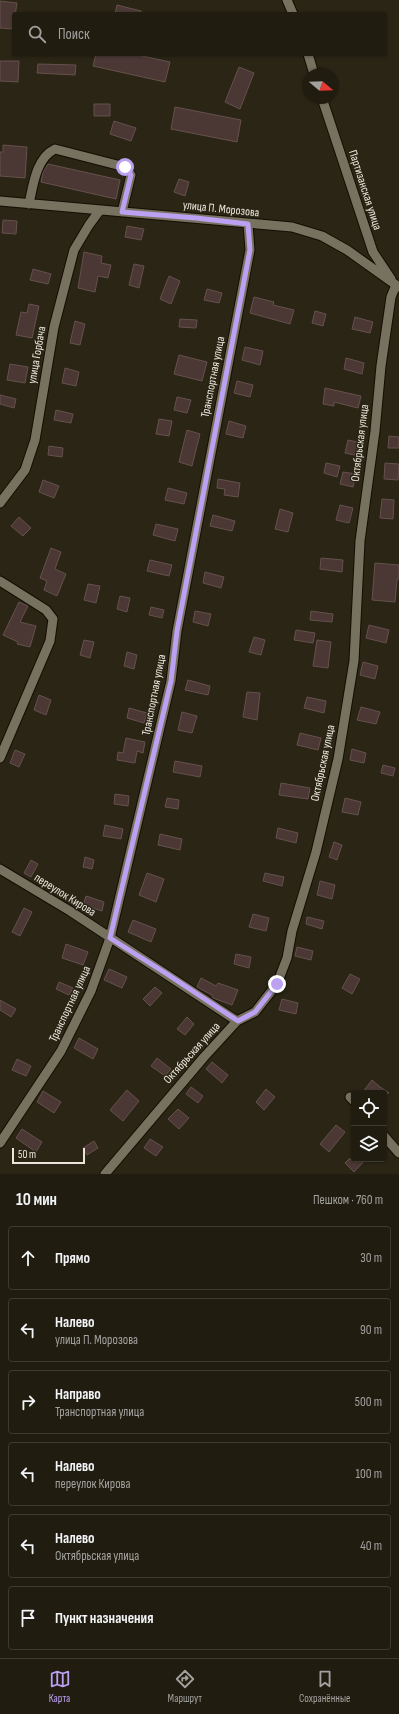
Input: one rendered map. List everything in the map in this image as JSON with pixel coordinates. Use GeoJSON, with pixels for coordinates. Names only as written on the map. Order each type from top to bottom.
{"type":"FeatureCollection","features":[{"type":"Feature","properties":{"kind":"street"},"geometry":{"type":"LineString","coordinates":[[287,0],[292,12]]}},
{"type":"Feature","properties":{"kind":"street"},"geometry":{"type":"LineString","coordinates":[[309,56],[312,68]]}},
{"type":"Feature","properties":{"kind":"street","name":"Партизанская улица"},"geometry":{"type":"LineString","coordinates":[[324,104],[373,252],[397,286]]}},
{"type":"Feature","properties":{"kind":"street"},"geometry":{"type":"LineString","coordinates":[[29,204],[37,170],[50,152],[55,149],[125,167],[131,175],[122,212]]}},
{"type":"Feature","properties":{"kind":"street","name":"улица П. Морозова"},"geometry":{"type":"LineString","coordinates":[[0,202],[292,227],[322,236],[347,250],[397,286]]}},
{"type":"Feature","properties":{"kind":"street","name":"улица Горбача"},"geometry":{"type":"LineString","coordinates":[[0,503],[25,470],[34,440],[54,327],[74,250],[100,210]]}},
{"type":"Feature","properties":{"kind":"street","name":"Транспортная улица"},"geometry":{"type":"LineString","coordinates":[[0,1143],[62,1051],[92,991],[110,938],[171,681],[177,631],[250,250],[248,224]]}},
{"type":"Feature","properties":{"kind":"street","name":"Октябрьская улица"},"geometry":{"type":"LineString","coordinates":[[104,1174],[204,1057],[238,1021],[255,1012],[277,984],[287,958],[292,931],[316,852],[338,759],[354,661],[360,541],[375,430],[381,366],[391,297],[397,286]]}},
{"type":"Feature","properties":{"kind":"street"},"geometry":{"type":"LineString","coordinates":[[0,581],[46,610],[53,619],[50,641],[0,758]]}},
{"type":"Feature","properties":{"kind":"street","name":"переулок Кирова"},"geometry":{"type":"LineString","coordinates":[[0,869],[70,911],[238,1021]]}},
{"type":"Feature","properties":{"kind":"street"},"geometry":{"type":"LineString","coordinates":[[387,1139],[399,1153]]}},
{"type":"Feature","properties":{"kind":"building"},"geometry":{"type":"Polygon","coordinates":[[[0,1],[17,3],[16,12],[12,12],[12,29],[0,28],[0,1]]]}},
{"type":"Feature","properties":{"kind":"building"},"geometry":{"type":"Polygon","coordinates":[[[117,5],[141,11],[141,12],[115,12],[117,5]]]}},
{"type":"Feature","properties":{"kind":"building"},"geometry":{"type":"Polygon","coordinates":[[[96,56],[142,56],[170,62],[165,82],[93,66],[96,56]]]}},
{"type":"Feature","properties":{"kind":"building"},"geometry":{"type":"Polygon","coordinates":[[[0,61],[19,61],[18,82],[0,81],[0,61]]]}},
{"type":"Feature","properties":{"kind":"building"},"geometry":{"type":"Polygon","coordinates":[[[38,64],[76,65],[75,75],[37,73],[38,64]]]}},
{"type":"Feature","properties":{"kind":"building"},"geometry":{"type":"Polygon","coordinates":[[[239,67],[254,73],[240,109],[225,102],[239,67]]]}},
{"type":"Feature","properties":{"kind":"building"},"geometry":{"type":"Polygon","coordinates":[[[94,104],[110,104],[110,116],[94,116],[94,104]]]}},
{"type":"Feature","properties":{"kind":"building"},"geometry":{"type":"Polygon","coordinates":[[[175,107],[241,120],[237,142],[171,129],[175,107]]]}},
{"type":"Feature","properties":{"kind":"building"},"geometry":{"type":"Polygon","coordinates":[[[114,121],[136,128],[131,141],[110,134],[114,121]]]}},
{"type":"Feature","properties":{"kind":"building"},"geometry":{"type":"Polygon","coordinates":[[[3,145],[27,147],[25,178],[0,176],[0,152],[3,152],[3,145]]]}},
{"type":"Feature","properties":{"kind":"building"},"geometry":{"type":"Polygon","coordinates":[[[48,164],[120,180],[116,199],[41,182],[43,172],[48,164]]]}},
{"type":"Feature","properties":{"kind":"building"},"geometry":{"type":"Polygon","coordinates":[[[179,179],[189,182],[185,196],[174,192],[179,179]]]}},
{"type":"Feature","properties":{"kind":"building"},"geometry":{"type":"Polygon","coordinates":[[[3,220],[17,221],[16,234],[2,233],[3,220]]]}},
{"type":"Feature","properties":{"kind":"building"},"geometry":{"type":"Polygon","coordinates":[[[127,226],[144,229],[141,240],[125,237],[127,226]]]}},
{"type":"Feature","properties":{"kind":"building"},"geometry":{"type":"Polygon","coordinates":[[[84,252],[102,256],[101,263],[111,265],[108,278],[98,276],[95,292],[78,288],[84,252]]]}},
{"type":"Feature","properties":{"kind":"building"},"geometry":{"type":"Polygon","coordinates":[[[134,264],[144,266],[139,288],[129,285],[134,264]]]}},
{"type":"Feature","properties":{"kind":"building"},"geometry":{"type":"Polygon","coordinates":[[[33,269],[51,274],[48,284],[30,280],[33,269]]]}},
{"type":"Feature","properties":{"kind":"building"},"geometry":{"type":"Polygon","coordinates":[[[169,276],[180,281],[171,304],[160,299],[169,276]]]}},
{"type":"Feature","properties":{"kind":"building"},"geometry":{"type":"Polygon","coordinates":[[[207,289],[222,293],[219,303],[204,300],[207,289]]]}},
{"type":"Feature","properties":{"kind":"building"},"geometry":{"type":"Polygon","coordinates":[[[254,297],[274,302],[273,305],[294,310],[290,324],[250,313],[254,297]]]}},
{"type":"Feature","properties":{"kind":"building"},"geometry":{"type":"Polygon","coordinates":[[[29,304],[39,306],[32,338],[16,335],[21,312],[27,313],[29,304]]]}},
{"type":"Feature","properties":{"kind":"building"},"geometry":{"type":"Polygon","coordinates":[[[315,311],[326,314],[323,326],[312,323],[315,311]]]}},
{"type":"Feature","properties":{"kind":"building"},"geometry":{"type":"Polygon","coordinates":[[[355,317],[373,322],[370,333],[352,329],[355,317]]]}},
{"type":"Feature","properties":{"kind":"building"},"geometry":{"type":"Polygon","coordinates":[[[180,319],[197,320],[196,328],[179,327],[180,319]]]}},
{"type":"Feature","properties":{"kind":"building"},"geometry":{"type":"Polygon","coordinates":[[[75,321],[85,324],[80,345],[70,343],[75,321]]]}},
{"type":"Feature","properties":{"kind":"building"},"geometry":{"type":"Polygon","coordinates":[[[245,347],[263,351],[260,365],[242,360],[245,347]]]}},
{"type":"Feature","properties":{"kind":"building"},"geometry":{"type":"Polygon","coordinates":[[[179,355],[207,362],[202,381],[174,374],[179,355]]]}},
{"type":"Feature","properties":{"kind":"building"},"geometry":{"type":"Polygon","coordinates":[[[346,358],[364,363],[362,374],[344,369],[346,358]]]}},
{"type":"Feature","properties":{"kind":"building"},"geometry":{"type":"Polygon","coordinates":[[[10,364],[28,367],[25,383],[7,380],[10,364]]]}},
{"type":"Feature","properties":{"kind":"building"},"geometry":{"type":"Polygon","coordinates":[[[65,368],[79,372],[76,386],[62,383],[65,368]]]}},
{"type":"Feature","properties":{"kind":"building"},"geometry":{"type":"Polygon","coordinates":[[[237,381],[253,385],[250,397],[234,393],[237,381]]]}},
{"type":"Feature","properties":{"kind":"building"},"geometry":{"type":"Polygon","coordinates":[[[325,388],[361,396],[358,408],[334,402],[334,406],[323,404],[325,388]]]}},
{"type":"Feature","properties":{"kind":"building"},"geometry":{"type":"Polygon","coordinates":[[[0,395],[16,399],[14,408],[0,404],[0,395]]]}},
{"type":"Feature","properties":{"kind":"building"},"geometry":{"type":"Polygon","coordinates":[[[177,397],[191,400],[187,413],[174,410],[177,397]]]}},
{"type":"Feature","properties":{"kind":"building"},"geometry":{"type":"Polygon","coordinates":[[[56,410],[73,414],[71,423],[54,420],[56,410]]]}},
{"type":"Feature","properties":{"kind":"building"},"geometry":{"type":"Polygon","coordinates":[[[159,419],[172,421],[169,436],[156,434],[159,419]]]}},
{"type":"Feature","properties":{"kind":"building"},"geometry":{"type":"Polygon","coordinates":[[[229,421],[246,426],[243,438],[226,434],[229,421]]]}},
{"type":"Feature","properties":{"kind":"building"},"geometry":{"type":"Polygon","coordinates":[[[187,430],[200,434],[192,466],[179,462],[187,430]]]}},
{"type":"Feature","properties":{"kind":"building"},"geometry":{"type":"Polygon","coordinates":[[[389,436],[399,437],[399,448],[388,448],[389,436]]]}},
{"type":"Feature","properties":{"kind":"building"},"geometry":{"type":"Polygon","coordinates":[[[348,440],[362,443],[359,456],[345,453],[348,440]]]}},
{"type":"Feature","properties":{"kind":"building"},"geometry":{"type":"Polygon","coordinates":[[[49,446],[63,448],[62,457],[48,455],[49,446]]]}},
{"type":"Feature","properties":{"kind":"building"},"geometry":{"type":"Polygon","coordinates":[[[326,463],[340,466],[337,477],[324,473],[326,463]]]}},
{"type":"Feature","properties":{"kind":"building"},"geometry":{"type":"Polygon","coordinates":[[[385,463],[399,464],[398,480],[384,479],[385,463]]]}},
{"type":"Feature","properties":{"kind":"building"},"geometry":{"type":"Polygon","coordinates":[[[343,472],[356,474],[353,487],[340,484],[343,472]]]}},
{"type":"Feature","properties":{"kind":"building"},"geometry":{"type":"Polygon","coordinates":[[[218,479],[240,483],[238,497],[224,495],[225,489],[217,488],[218,479]]]}},
{"type":"Feature","properties":{"kind":"building"},"geometry":{"type":"Polygon","coordinates":[[[43,480],[59,486],[54,498],[39,492],[43,480]]]}},
{"type":"Feature","properties":{"kind":"building"},"geometry":{"type":"Polygon","coordinates":[[[168,488],[187,493],[184,504],[165,500],[168,488]]]}},
{"type":"Feature","properties":{"kind":"building"},"geometry":{"type":"Polygon","coordinates":[[[382,499],[394,500],[393,519],[380,518],[382,499]]]}},
{"type":"Feature","properties":{"kind":"building"},"geometry":{"type":"Polygon","coordinates":[[[340,505],[353,508],[349,523],[336,520],[340,505]]]}},
{"type":"Feature","properties":{"kind":"building"},"geometry":{"type":"Polygon","coordinates":[[[280,509],[293,513],[288,532],[275,529],[280,509]]]}},
{"type":"Feature","properties":{"kind":"building"},"geometry":{"type":"Polygon","coordinates":[[[213,515],[235,521],[232,531],[210,526],[213,515]]]}},
{"type":"Feature","properties":{"kind":"building"},"geometry":{"type":"Polygon","coordinates":[[[19,517],[31,528],[23,536],[11,526],[19,517]]]}},
{"type":"Feature","properties":{"kind":"building"},"geometry":{"type":"Polygon","coordinates":[[[156,524],[178,529],[175,541],[153,535],[156,524]]]}},
{"type":"Feature","properties":{"kind":"building"},"geometry":{"type":"Polygon","coordinates":[[[51,548],[61,552],[55,569],[66,574],[57,596],[44,590],[47,581],[40,578],[51,548]]]}},
{"type":"Feature","properties":{"kind":"building"},"geometry":{"type":"Polygon","coordinates":[[[321,558],[343,560],[342,572],[320,569],[321,558]]]}},
{"type":"Feature","properties":{"kind":"building"},"geometry":{"type":"Polygon","coordinates":[[[150,560],[172,565],[169,576],[147,571],[150,560]]]}},
{"type":"Feature","properties":{"kind":"building"},"geometry":{"type":"Polygon","coordinates":[[[375,563],[399,565],[399,579],[397,579],[395,602],[372,600],[375,563]]]}},
{"type":"Feature","properties":{"kind":"building"},"geometry":{"type":"Polygon","coordinates":[[[205,572],[224,577],[221,588],[203,583],[205,572]]]}},
{"type":"Feature","properties":{"kind":"building"},"geometry":{"type":"Polygon","coordinates":[[[88,584],[100,586],[96,603],[84,600],[88,584]]]}},
{"type":"Feature","properties":{"kind":"building"},"geometry":{"type":"Polygon","coordinates":[[[120,596],[130,598],[127,612],[117,609],[120,596]]]}},
{"type":"Feature","properties":{"kind":"building"},"geometry":{"type":"Polygon","coordinates":[[[19,602],[28,606],[20,622],[36,626],[30,647],[17,644],[18,642],[3,635],[19,602]]]}},
{"type":"Feature","properties":{"kind":"building"},"geometry":{"type":"Polygon","coordinates":[[[151,607],[164,610],[162,618],[149,615],[151,607]]]}},
{"type":"Feature","properties":{"kind":"building"},"geometry":{"type":"Polygon","coordinates":[[[195,611],[211,614],[208,626],[193,622],[195,611]]]}},
{"type":"Feature","properties":{"kind":"building"},"geometry":{"type":"Polygon","coordinates":[[[311,611],[333,614],[332,622],[310,620],[311,611]]]}},
{"type":"Feature","properties":{"kind":"building"},"geometry":{"type":"Polygon","coordinates":[[[369,625],[389,630],[386,643],[366,638],[369,625]]]}},
{"type":"Feature","properties":{"kind":"building"},"geometry":{"type":"Polygon","coordinates":[[[296,630],[315,633],[313,643],[294,640],[296,630]]]}},
{"type":"Feature","properties":{"kind":"building"},"geometry":{"type":"Polygon","coordinates":[[[254,637],[265,640],[261,655],[249,652],[254,637]]]}},
{"type":"Feature","properties":{"kind":"building"},"geometry":{"type":"Polygon","coordinates":[[[84,640],[94,642],[90,658],[80,655],[84,640]]]}},
{"type":"Feature","properties":{"kind":"building"},"geometry":{"type":"Polygon","coordinates":[[[317,640],[331,642],[328,668],[313,666],[317,640]]]}},
{"type":"Feature","properties":{"kind":"building"},"geometry":{"type":"Polygon","coordinates":[[[127,652],[137,655],[134,669],[124,666],[127,652]]]}},
{"type":"Feature","properties":{"kind":"building"},"geometry":{"type":"Polygon","coordinates":[[[363,662],[378,666],[375,679],[360,675],[363,662]]]}},
{"type":"Feature","properties":{"kind":"building"},"geometry":{"type":"Polygon","coordinates":[[[188,680],[210,686],[208,695],[185,690],[188,680]]]}},
{"type":"Feature","properties":{"kind":"building"},"geometry":{"type":"Polygon","coordinates":[[[247,692],[260,693],[257,720],[243,717],[247,692]]]}},
{"type":"Feature","properties":{"kind":"building"},"geometry":{"type":"Polygon","coordinates":[[[39,695],[51,700],[46,715],[34,710],[39,695]]]}},
{"type":"Feature","properties":{"kind":"building"},"geometry":{"type":"Polygon","coordinates":[[[307,697],[326,701],[324,713],[304,708],[307,697]]]}},
{"type":"Feature","properties":{"kind":"building"},"geometry":{"type":"Polygon","coordinates":[[[361,707],[380,712],[376,724],[357,720],[361,707]]]}},
{"type":"Feature","properties":{"kind":"building"},"geometry":{"type":"Polygon","coordinates":[[[129,708],[147,713],[144,723],[127,718],[129,708]]]}},
{"type":"Feature","properties":{"kind":"building"},"geometry":{"type":"Polygon","coordinates":[[[182,712],[197,716],[192,733],[178,730],[182,712]]]}},
{"type":"Feature","properties":{"kind":"building"},"geometry":{"type":"Polygon","coordinates":[[[300,733],[321,738],[318,750],[297,745],[300,733]]]}},
{"type":"Feature","properties":{"kind":"building"},"geometry":{"type":"Polygon","coordinates":[[[126,738],[145,742],[143,753],[137,751],[135,763],[117,760],[118,752],[123,753],[126,738]]]}},
{"type":"Feature","properties":{"kind":"building"},"geometry":{"type":"Polygon","coordinates":[[[352,749],[366,753],[364,763],[350,760],[352,749]]]}},
{"type":"Feature","properties":{"kind":"building"},"geometry":{"type":"Polygon","coordinates":[[[15,750],[25,754],[19,767],[10,763],[15,750]]]}},
{"type":"Feature","properties":{"kind":"building"},"geometry":{"type":"Polygon","coordinates":[[[175,761],[202,766],[200,777],[173,772],[175,761]]]}},
{"type":"Feature","properties":{"kind":"building"},"geometry":{"type":"Polygon","coordinates":[[[383,765],[395,768],[393,776],[381,773],[383,765]]]}},
{"type":"Feature","properties":{"kind":"building"},"geometry":{"type":"Polygon","coordinates":[[[281,783],[310,788],[308,799],[279,795],[281,783]]]}},
{"type":"Feature","properties":{"kind":"building"},"geometry":{"type":"Polygon","coordinates":[[[115,794],[129,796],[128,806],[114,804],[115,794]]]}},
{"type":"Feature","properties":{"kind":"building"},"geometry":{"type":"Polygon","coordinates":[[[167,798],[179,800],[178,809],[165,807],[167,798]]]}},
{"type":"Feature","properties":{"kind":"building"},"geometry":{"type":"Polygon","coordinates":[[[345,798],[361,802],[358,815],[342,812],[345,798]]]}},
{"type":"Feature","properties":{"kind":"building"},"geometry":{"type":"Polygon","coordinates":[[[105,825],[123,829],[121,839],[103,836],[105,825]]]}},
{"type":"Feature","properties":{"kind":"building"},"geometry":{"type":"Polygon","coordinates":[[[278,828],[298,833],[296,843],[276,838],[278,828]]]}},
{"type":"Feature","properties":{"kind":"building"},"geometry":{"type":"Polygon","coordinates":[[[160,834],[182,839],[180,850],[158,845],[160,834]]]}},
{"type":"Feature","properties":{"kind":"building"},"geometry":{"type":"Polygon","coordinates":[[[334,842],[342,845],[337,860],[329,857],[334,842]]]}},
{"type":"Feature","properties":{"kind":"building"},"geometry":{"type":"Polygon","coordinates":[[[85,857],[94,860],[92,869],[83,867],[85,857]]]}},
{"type":"Feature","properties":{"kind":"building"},"geometry":{"type":"Polygon","coordinates":[[[31,860],[38,864],[31,877],[24,873],[31,860]]]}},
{"type":"Feature","properties":{"kind":"building"},"geometry":{"type":"Polygon","coordinates":[[[147,873],[164,879],[156,902],[139,895],[147,873]]]}},
{"type":"Feature","properties":{"kind":"building"},"geometry":{"type":"Polygon","coordinates":[[[265,873],[284,877],[282,886],[263,881],[265,873]]]}},
{"type":"Feature","properties":{"kind":"building"},"geometry":{"type":"Polygon","coordinates":[[[320,881],[335,885],[332,899],[317,895],[320,881]]]}},
{"type":"Feature","properties":{"kind":"building"},"geometry":{"type":"Polygon","coordinates":[[[86,896],[104,902],[102,911],[83,905],[86,896]]]}},
{"type":"Feature","properties":{"kind":"building"},"geometry":{"type":"Polygon","coordinates":[[[24,908],[32,912],[20,936],[12,932],[24,908]]]}},
{"type":"Feature","properties":{"kind":"building"},"geometry":{"type":"Polygon","coordinates":[[[253,914],[269,918],[266,931],[249,927],[253,914]]]}},
{"type":"Feature","properties":{"kind":"building"},"geometry":{"type":"Polygon","coordinates":[[[307,917],[324,921],[322,929],[306,924],[307,917]]]}},
{"type":"Feature","properties":{"kind":"building"},"geometry":{"type":"Polygon","coordinates":[[[133,920],[156,929],[151,942],[128,932],[133,920]]]}},
{"type":"Feature","properties":{"kind":"building"},"geometry":{"type":"Polygon","coordinates":[[[66,944],[88,952],[83,965],[62,958],[66,944]]]}},
{"type":"Feature","properties":{"kind":"building"},"geometry":{"type":"Polygon","coordinates":[[[297,947],[313,951],[311,960],[295,956],[297,947]]]}},
{"type":"Feature","properties":{"kind":"building"},"geometry":{"type":"Polygon","coordinates":[[[236,954],[251,957],[249,968],[234,964],[236,954]]]}},
{"type":"Feature","properties":{"kind":"building"},"geometry":{"type":"Polygon","coordinates":[[[109,969],[127,977],[122,988],[104,980],[109,969]]]}},
{"type":"Feature","properties":{"kind":"building"},"geometry":{"type":"Polygon","coordinates":[[[350,974],[360,979],[352,994],[342,988],[350,974]]]}},
{"type":"Feature","properties":{"kind":"building"},"geometry":{"type":"Polygon","coordinates":[[[201,978],[216,986],[218,983],[238,990],[232,1005],[213,998],[212,995],[197,987],[201,978]]]}},
{"type":"Feature","properties":{"kind":"building"},"geometry":{"type":"Polygon","coordinates":[[[59,982],[73,988],[69,995],[56,989],[59,982]]]}},
{"type":"Feature","properties":{"kind":"building"},"geometry":{"type":"Polygon","coordinates":[[[155,987],[162,993],[150,1006],[143,999],[155,987]]]}},
{"type":"Feature","properties":{"kind":"building"},"geometry":{"type":"Polygon","coordinates":[[[282,999],[298,1003],[296,1014],[279,1010],[282,999]]]}},
{"type":"Feature","properties":{"kind":"building"},"geometry":{"type":"Polygon","coordinates":[[[0,1000],[16,1009],[11,1017],[0,1010],[0,1000]]]}},
{"type":"Feature","properties":{"kind":"building"},"geometry":{"type":"Polygon","coordinates":[[[187,1017],[194,1024],[185,1035],[177,1029],[187,1017]]]}},
{"type":"Feature","properties":{"kind":"building"},"geometry":{"type":"Polygon","coordinates":[[[79,1038],[98,1049],[93,1059],[74,1048],[79,1038]]]}},
{"type":"Feature","properties":{"kind":"building"},"geometry":{"type":"Polygon","coordinates":[[[157,1058],[171,1069],[165,1076],[151,1066],[157,1058]]]}},
{"type":"Feature","properties":{"kind":"building"},"geometry":{"type":"Polygon","coordinates":[[[17,1059],[31,1066],[26,1076],[12,1070],[17,1059]]]}},
{"type":"Feature","properties":{"kind":"building"},"geometry":{"type":"Polygon","coordinates":[[[212,1062],[228,1075],[222,1083],[206,1069],[212,1062]]]}},
{"type":"Feature","properties":{"kind":"building"},"geometry":{"type":"Polygon","coordinates":[[[372,1080],[384,1090],[364,1090],[372,1080]]]}},
{"type":"Feature","properties":{"kind":"building"},"geometry":{"type":"Polygon","coordinates":[[[191,1087],[203,1096],[198,1103],[186,1094],[191,1087]]]}},
{"type":"Feature","properties":{"kind":"building"},"geometry":{"type":"Polygon","coordinates":[[[266,1089],[275,1097],[264,1110],[256,1102],[266,1089]]]}},
{"type":"Feature","properties":{"kind":"building"},"geometry":{"type":"Polygon","coordinates":[[[127,1090],[139,1101],[123,1121],[110,1110],[127,1090]]]}},
{"type":"Feature","properties":{"kind":"building"},"geometry":{"type":"Polygon","coordinates":[[[43,1091],[61,1102],[54,1113],[37,1102],[43,1091]]]}},
{"type":"Feature","properties":{"kind":"building"},"geometry":{"type":"Polygon","coordinates":[[[178,1109],[189,1118],[179,1129],[168,1119],[178,1109]]]}},
{"type":"Feature","properties":{"kind":"building"},"geometry":{"type":"Polygon","coordinates":[[[336,1125],[345,1132],[329,1152],[320,1144],[336,1125]]]}},
{"type":"Feature","properties":{"kind":"building"},"geometry":{"type":"Polygon","coordinates":[[[22,1129],[42,1142],[36,1152],[16,1138],[22,1129]]]}},
{"type":"Feature","properties":{"kind":"building"},"geometry":{"type":"Polygon","coordinates":[[[150,1139],[163,1147],[156,1156],[144,1148],[150,1139]]]}},
{"type":"Feature","properties":{"kind":"building"},"geometry":{"type":"Polygon","coordinates":[[[94,1141],[98,1148],[87,1155],[83,1148],[94,1141]]]}},
{"type":"Feature","properties":{"kind":"building"},"geometry":{"type":"Polygon","coordinates":[[[349,1159],[351,1159],[351,1162],[363,1162],[354,1172],[345,1163],[349,1159]]]}},
{"type":"Feature","properties":{"kind":"route"},"geometry":{"type":"LineString","coordinates":[[125,167],[131,175],[122,212],[248,224],[250,250],[177,631],[171,681],[110,938],[238,1021],[255,1012],[277,984]]}}]}
